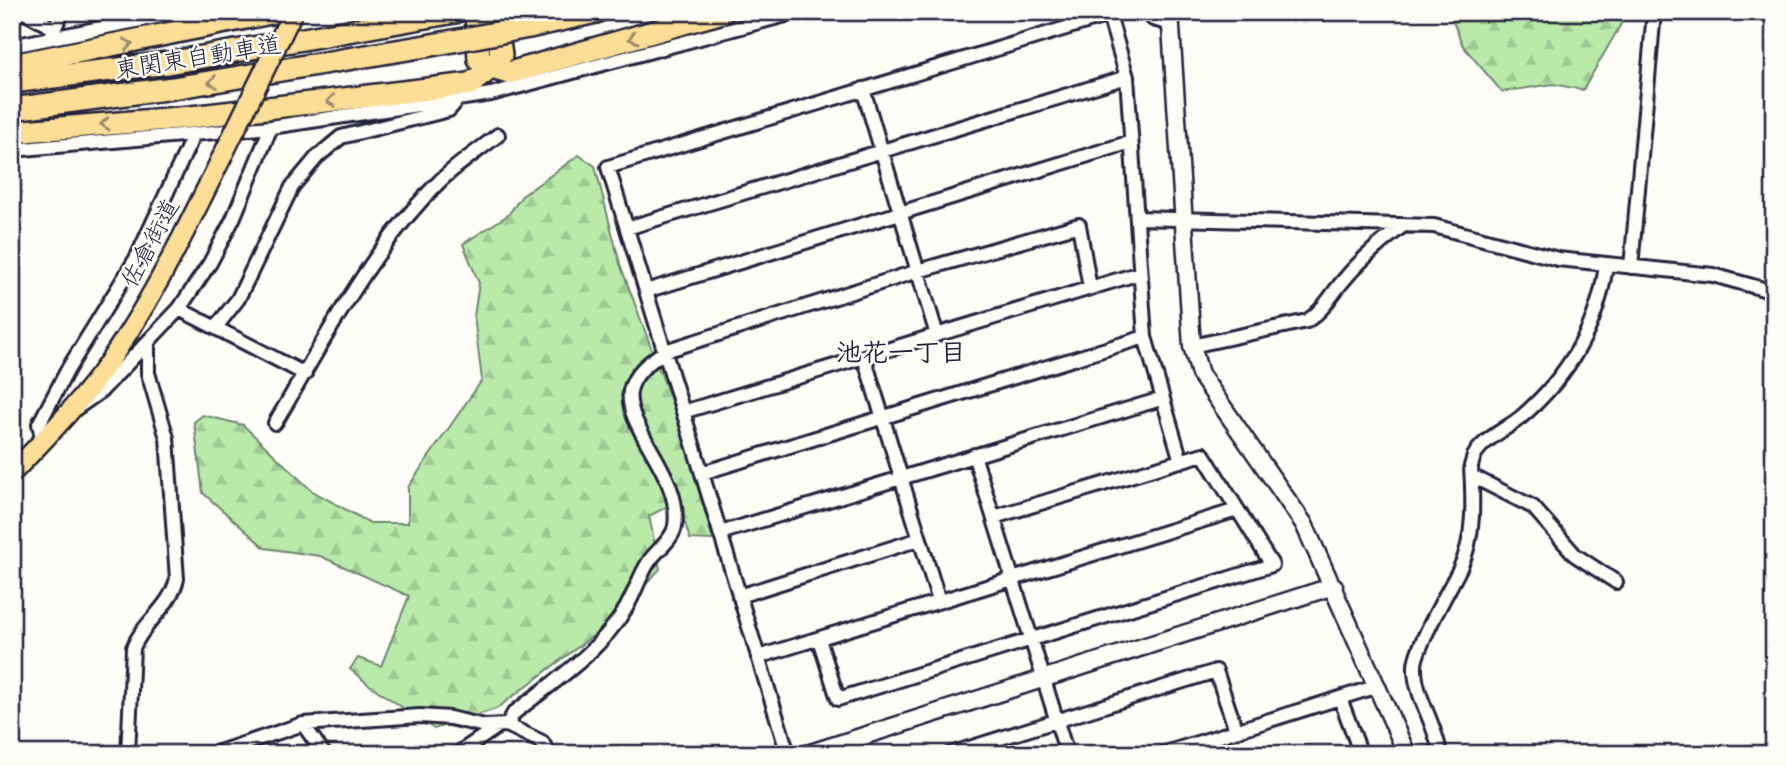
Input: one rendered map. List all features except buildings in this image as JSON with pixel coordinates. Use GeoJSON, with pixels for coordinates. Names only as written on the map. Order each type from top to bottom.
{"type":"FeatureCollection","features":[{"type":"Feature","properties":{"kind":"highway"},"geometry":{"type":"LineString","coordinates":[[12,65],[276,12]]}},
{"type":"Feature","properties":{"kind":"highway","name":"東関東自動車道"},"geometry":{"type":"LineString","coordinates":[[12,82],[181,61],[455,12]]}},
{"type":"Feature","properties":{"kind":"highway"},"geometry":{"type":"LineString","coordinates":[[476,12],[479,60],[491,68],[509,73],[723,12]]}},
{"type":"Feature","properties":{"kind":"highway"},"geometry":{"type":"LineString","coordinates":[[12,132],[191,117],[470,84],[491,68],[501,55],[495,12]]}},
{"type":"Feature","properties":{"kind":"highway","name":"東関東自動車道"},"geometry":{"type":"LineString","coordinates":[[12,109],[173,88],[426,46],[596,12]]}},
{"type":"Feature","properties":{"kind":"main road","name":"佐倉街道"},"geometry":{"type":"LineString","coordinates":[[12,473],[71,411],[130,329],[170,260],[293,12]]}},
{"type":"Feature","properties":{"kind":"street"},"geometry":{"type":"LineString","coordinates":[[24,12],[52,33]]}},
{"type":"Feature","properties":{"kind":"street"},"geometry":{"type":"LineString","coordinates":[[52,33],[62,12]]}},
{"type":"Feature","properties":{"kind":"street"},"geometry":{"type":"LineString","coordinates":[[12,46],[52,33],[180,12]]}},
{"type":"Feature","properties":{"kind":"street"},"geometry":{"type":"LineString","coordinates":[[12,150],[194,136],[271,127],[491,94],[797,12]]}},
{"type":"Feature","properties":{"kind":"street"},"geometry":{"type":"LineString","coordinates":[[1148,12],[1153,19],[1170,18],[1192,346],[1200,374],[1304,524],[1407,754]]}},
{"type":"Feature","properties":{"kind":"street"},"geometry":{"type":"LineString","coordinates":[[1630,267],[1654,12]]}},
{"type":"Feature","properties":{"kind":"street"},"geometry":{"type":"LineString","coordinates":[[788,754],[608,167],[1109,15],[1126,77],[1145,337],[1181,461]]}},
{"type":"Feature","properties":{"kind":"street"},"geometry":{"type":"LineString","coordinates":[[627,228],[1126,77]]}},
{"type":"Feature","properties":{"kind":"street"},"geometry":{"type":"LineString","coordinates":[[863,89],[937,335]]}},
{"type":"Feature","properties":{"kind":"street"},"geometry":{"type":"LineString","coordinates":[[216,327],[239,299],[292,187],[317,158],[341,137],[449,110],[458,98]]}},
{"type":"Feature","properties":{"kind":"street"},"geometry":{"type":"LineString","coordinates":[[71,411],[101,391],[179,309],[210,262],[233,219],[271,127]]}},
{"type":"Feature","properties":{"kind":"street"},"geometry":{"type":"LineString","coordinates":[[275,423],[381,251],[411,212],[440,181],[498,135]]}},
{"type":"Feature","properties":{"kind":"street"},"geometry":{"type":"LineString","coordinates":[[43,442],[39,424],[68,369],[137,257],[194,136]]}},
{"type":"Feature","properties":{"kind":"street"},"geometry":{"type":"LineString","coordinates":[[646,291],[1131,142]]}},
{"type":"Feature","properties":{"kind":"street"},"geometry":{"type":"LineString","coordinates":[[1137,218],[1183,217],[1434,226],[1558,259],[1713,275],[1774,292]]}},
{"type":"Feature","properties":{"kind":"street"},"geometry":{"type":"LineString","coordinates":[[457,754],[503,725],[514,713],[580,662],[626,609],[649,561],[675,529],[675,504],[668,479],[635,416],[630,391],[641,370],[664,351],[918,271],[1079,225],[1090,288]]}},
{"type":"Feature","properties":{"kind":"street"},"geometry":{"type":"LineString","coordinates":[[1192,346],[1307,321],[1322,311],[1340,284],[1366,254],[1404,225]]}},
{"type":"Feature","properties":{"kind":"street"},"geometry":{"type":"LineString","coordinates":[[1440,754],[1436,733],[1417,686],[1414,663],[1461,567],[1471,530],[1471,466],[1476,450],[1551,389],[1588,333],[1602,297],[1606,265]]}},
{"type":"Feature","properties":{"kind":"street"},"geometry":{"type":"LineString","coordinates":[[683,412],[1140,273]]}},
{"type":"Feature","properties":{"kind":"street"},"geometry":{"type":"LineString","coordinates":[[179,309],[304,374]]}},
{"type":"Feature","properties":{"kind":"street"},"geometry":{"type":"LineString","coordinates":[[702,472],[1145,337]]}},
{"type":"Feature","properties":{"kind":"street"},"geometry":{"type":"LineString","coordinates":[[128,754],[133,648],[139,632],[151,624],[174,591],[177,579],[167,438],[148,373],[148,344]]}},
{"type":"Feature","properties":{"kind":"street"},"geometry":{"type":"LineString","coordinates":[[864,357],[939,601]]}},
{"type":"Feature","properties":{"kind":"street"},"geometry":{"type":"LineString","coordinates":[[720,533],[1161,399]]}},
{"type":"Feature","properties":{"kind":"street"},"geometry":{"type":"LineString","coordinates":[[819,639],[838,699],[1272,565],[1203,454],[994,517]]}},
{"type":"Feature","properties":{"kind":"street"},"geometry":{"type":"LineString","coordinates":[[974,456],[1067,754]]}},
{"type":"Feature","properties":{"kind":"street"},"geometry":{"type":"LineString","coordinates":[[1472,476],[1533,507],[1575,555],[1616,582]]}},
{"type":"Feature","properties":{"kind":"street"},"geometry":{"type":"LineString","coordinates":[[758,657],[1237,510]]}},
{"type":"Feature","properties":{"kind":"street"},"geometry":{"type":"LineString","coordinates":[[739,596],[920,539]]}},
{"type":"Feature","properties":{"kind":"street"},"geometry":{"type":"LineString","coordinates":[[807,754],[1334,586]]}},
{"type":"Feature","properties":{"kind":"street"},"geometry":{"type":"LineString","coordinates":[[950,754],[1216,671],[1236,730]]}},
{"type":"Feature","properties":{"kind":"street"},"geometry":{"type":"LineString","coordinates":[[1162,754],[1378,686]]}},
{"type":"Feature","properties":{"kind":"street"},"geometry":{"type":"LineString","coordinates":[[1340,698],[1361,754]]}},
{"type":"Feature","properties":{"kind":"street"},"geometry":{"type":"LineString","coordinates":[[213,754],[303,724],[420,716],[503,725],[542,742],[549,754]]}},
{"type":"Feature","properties":{"kind":"street"},"geometry":{"type":"LineString","coordinates":[[303,724],[321,753]]}},
{"type":"Feature","properties":{"kind":"green space"},"geometry":{"type":"Polygon","coordinates":[[[1449,12],[1628,12],[1583,90],[1553,84],[1502,92],[1463,46],[1449,12]]]}},
{"type":"Feature","properties":{"kind":"green space"},"geometry":{"type":"Polygon","coordinates":[[[579,155],[595,166],[620,264],[680,425],[713,540],[690,539],[678,501],[649,516],[660,569],[611,622],[496,709],[434,729],[350,669],[358,658],[381,666],[409,596],[320,556],[265,548],[203,493],[194,422],[203,415],[243,425],[312,491],[370,523],[408,523],[408,487],[482,380],[474,316],[479,283],[463,244],[508,215],[522,196],[579,155]]]}},
{"type":"Feature","properties":{"kind":"district","name":"池花一丁目"},"geometry":{"type":"Point","coordinates":[901,352]}}]}
